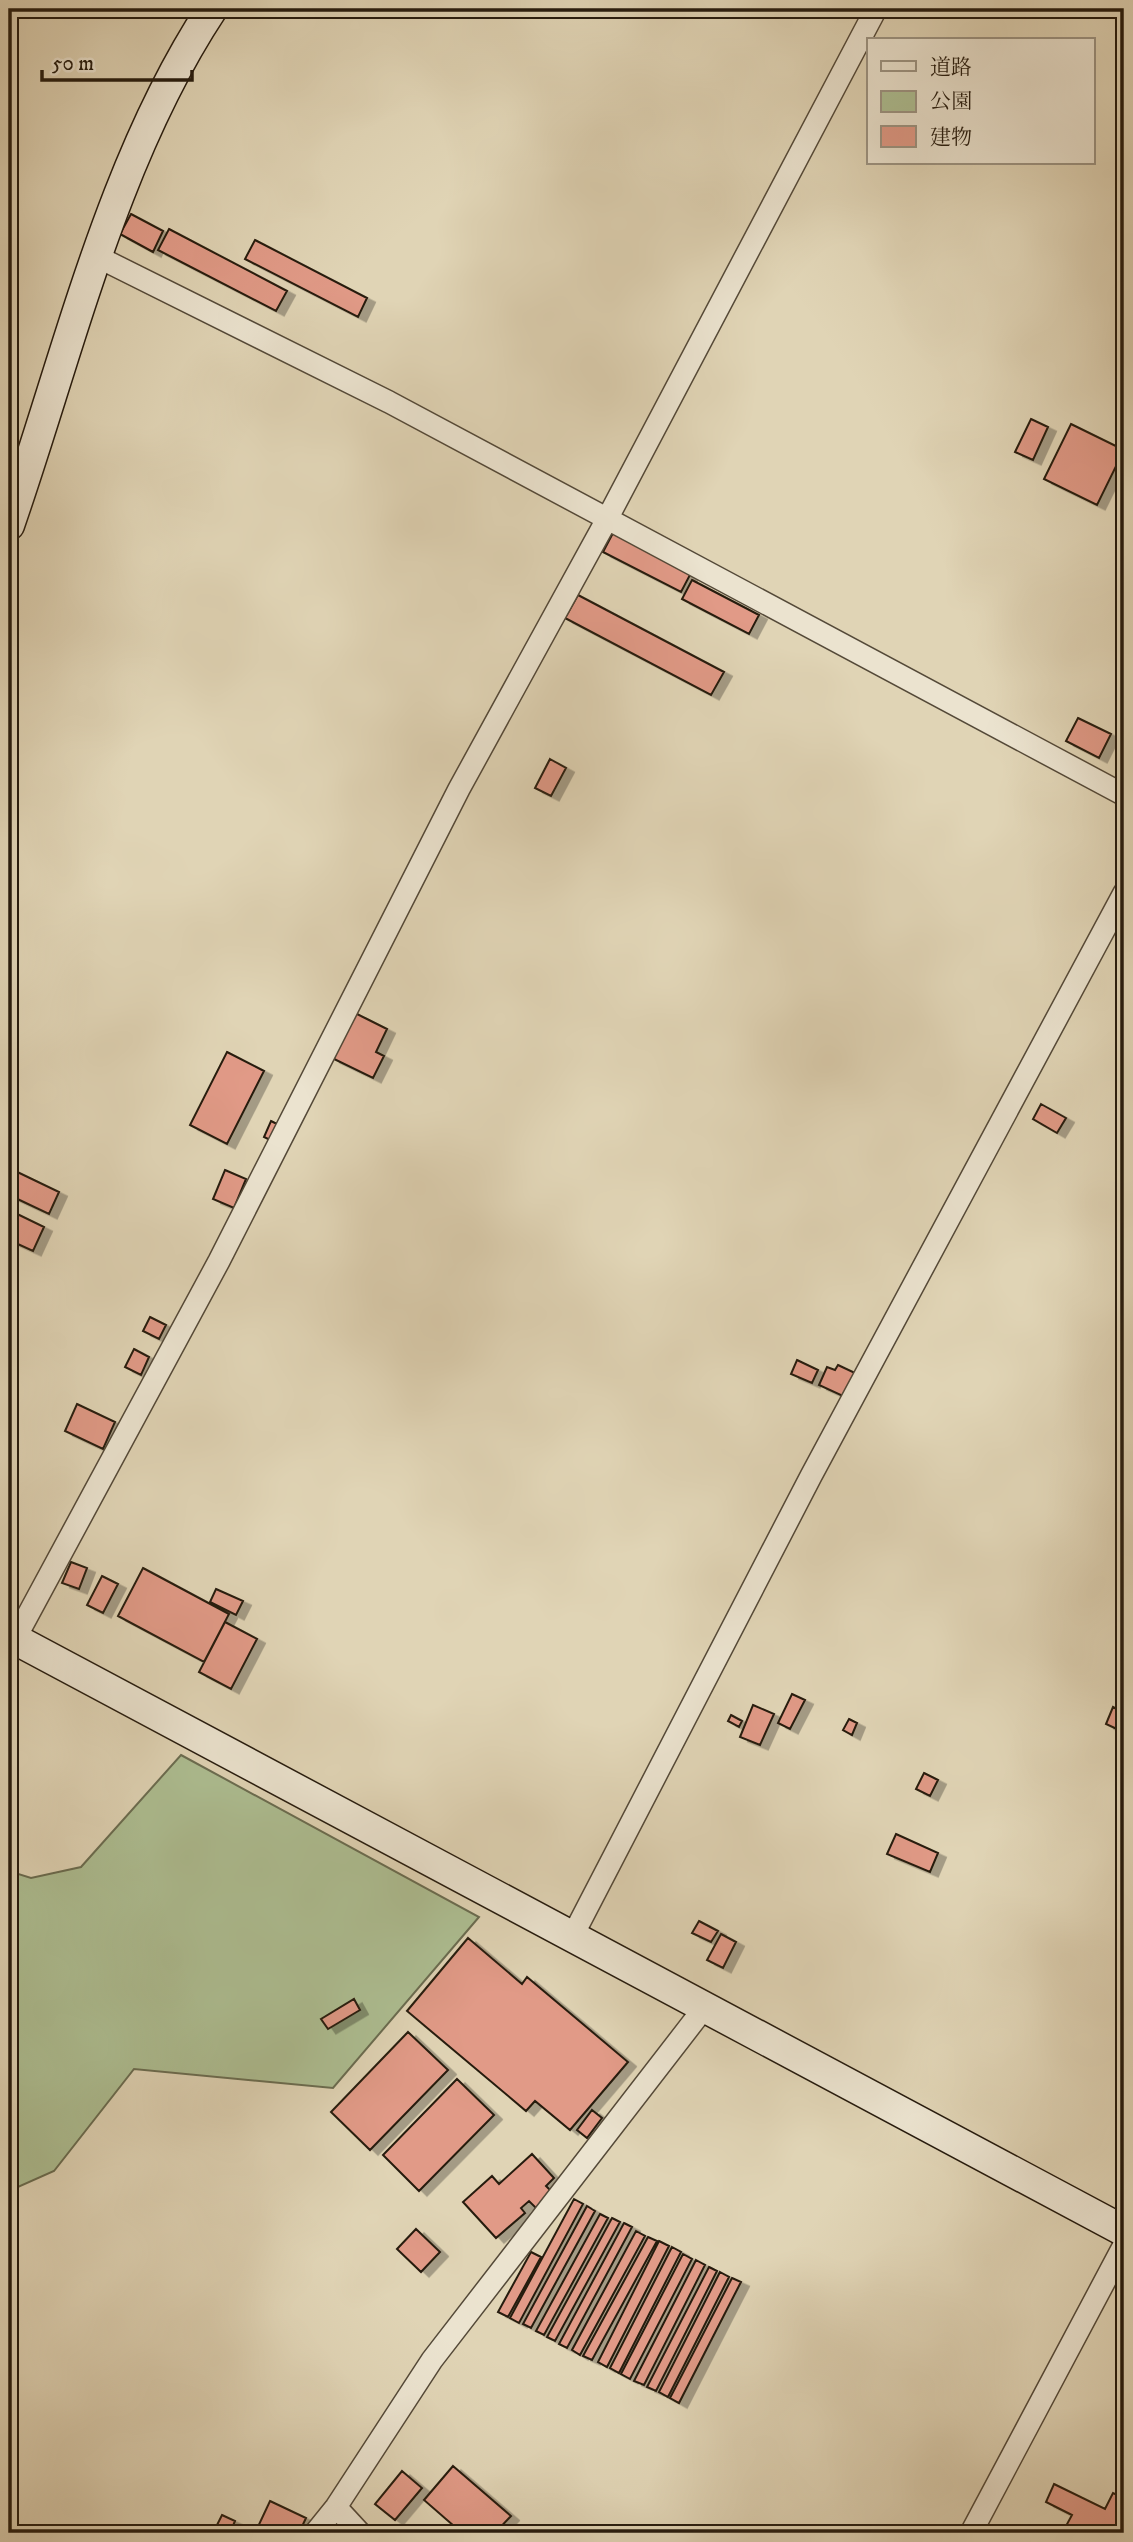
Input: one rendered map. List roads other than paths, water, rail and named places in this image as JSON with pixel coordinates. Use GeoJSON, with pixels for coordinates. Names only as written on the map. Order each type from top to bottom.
{"type":"FeatureCollection","features":[{"type":"Feature","properties":{"kind":"street"},"geometry":{"type":"LineString","coordinates":[[9,525],[127,176],[156,107],[187,46],[212,9]]}},
{"type":"Feature","properties":{"kind":"street"},"geometry":{"type":"LineString","coordinates":[[876,9],[607,521],[452,801],[219,1261],[11,1642],[1124,2231]]}},
{"type":"Feature","properties":{"kind":"street"},"geometry":{"type":"LineString","coordinates":[[98,257],[389,402],[607,521],[1124,795]]}},
{"type":"Feature","properties":{"kind":"street"},"geometry":{"type":"LineString","coordinates":[[572,1937],[811,1476],[1124,893]]}},
{"type":"Feature","properties":{"kind":"street"},"geometry":{"type":"LineString","coordinates":[[315,2533],[336,2507],[432,2360],[704,2008]]}},
{"type":"Feature","properties":{"kind":"street"},"geometry":{"type":"LineString","coordinates":[[971,2533],[1124,2245]]}},
{"type":"Feature","properties":{"kind":"street"},"geometry":{"type":"LineString","coordinates":[[336,2507],[360,2533]]}}]}
